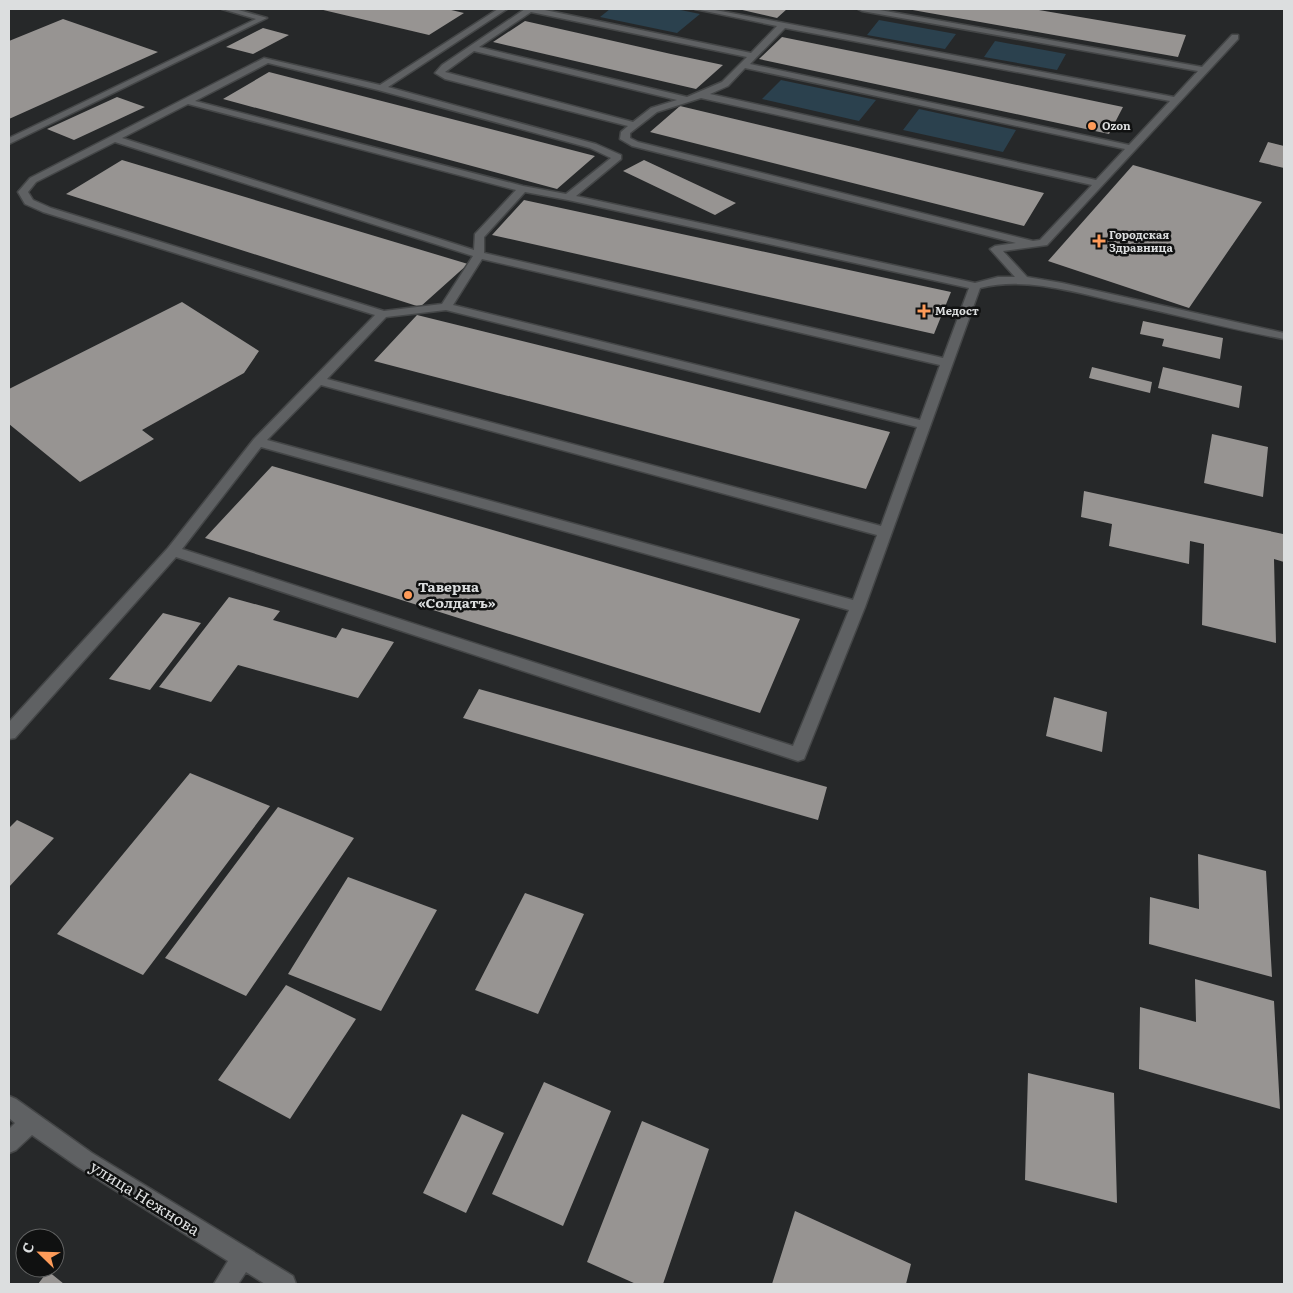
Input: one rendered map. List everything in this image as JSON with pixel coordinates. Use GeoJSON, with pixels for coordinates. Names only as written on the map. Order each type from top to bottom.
{"type":"FeatureCollection","features":[{"type":"Feature","properties":{"kind":"street"},"geometry":{"type":"LineString","coordinates":[[9,141],[263,18],[226,9]]}},
{"type":"Feature","properties":{"kind":"street"},"geometry":{"type":"LineString","coordinates":[[381,88],[504,9]]}},
{"type":"Feature","properties":{"kind":"street"},"geometry":{"type":"LineString","coordinates":[[635,124],[448,78],[439,73],[530,9],[752,56]]}},
{"type":"Feature","properties":{"kind":"street"},"geometry":{"type":"LineString","coordinates":[[699,9],[1176,100]]}},
{"type":"Feature","properties":{"kind":"street"},"geometry":{"type":"LineString","coordinates":[[862,9],[1204,70]]}},
{"type":"Feature","properties":{"kind":"street"},"geometry":{"type":"LineString","coordinates":[[783,25],[725,84],[701,95],[654,110],[626,132],[625,139],[635,144],[1032,244]]}},
{"type":"Feature","properties":{"kind":"street"},"geometry":{"type":"LineString","coordinates":[[1024,280],[995,249],[1042,243],[1235,37]]}},
{"type":"Feature","properties":{"kind":"street"},"geometry":{"type":"LineString","coordinates":[[472,48],[686,100]]}},
{"type":"Feature","properties":{"kind":"street"},"geometry":{"type":"LineString","coordinates":[[568,197],[618,157],[593,146],[381,88],[267,60],[33,180],[23,192],[29,202],[47,210],[383,314],[446,307],[924,425]]}},
{"type":"Feature","properties":{"kind":"street"},"geometry":{"type":"LineString","coordinates":[[743,66],[1131,148]]}},
{"type":"Feature","properties":{"kind":"street"},"geometry":{"type":"LineString","coordinates":[[701,95],[1098,183]]}},
{"type":"Feature","properties":{"kind":"street"},"geometry":{"type":"LineString","coordinates":[[186,102],[523,189],[568,197],[975,286],[998,280],[1024,280],[1062,286],[1284,336]]}},
{"type":"Feature","properties":{"kind":"street"},"geometry":{"type":"LineString","coordinates":[[115,139],[479,255],[947,363]]}},
{"type":"Feature","properties":{"kind":"street"},"geometry":{"type":"LineString","coordinates":[[446,307],[479,255],[479,236],[523,189]]}},
{"type":"Feature","properties":{"kind":"street"},"geometry":{"type":"LineString","coordinates":[[173,551],[798,754],[858,607],[975,286]]}},
{"type":"Feature","properties":{"kind":"street"},"geometry":{"type":"LineString","coordinates":[[9,734],[173,551],[258,442],[383,314]]}},
{"type":"Feature","properties":{"kind":"street"},"geometry":{"type":"LineString","coordinates":[[318,380],[885,532]]}},
{"type":"Feature","properties":{"kind":"street"},"geometry":{"type":"LineString","coordinates":[[258,442],[858,607]]}},
{"type":"Feature","properties":{"kind":"street","name":"улица Нежнова"},"geometry":{"type":"LineString","coordinates":[[9,1106],[85,1160],[285,1284]]}},
{"type":"Feature","properties":{"kind":"street"},"geometry":{"type":"LineString","coordinates":[[9,1142],[31,1122]]}},
{"type":"Feature","properties":{"kind":"street"},"geometry":{"type":"LineString","coordinates":[[225,1284],[243,1258]]}},
{"type":"Feature","properties":{"kind":"shaded area"},"geometry":{"type":"Polygon","coordinates":[[[610,9],[676,9],[700,14],[677,33],[600,17],[610,9]]]}},
{"type":"Feature","properties":{"kind":"shaded area"},"geometry":{"type":"Polygon","coordinates":[[[879,20],[956,34],[945,49],[867,35],[879,20]]]}},
{"type":"Feature","properties":{"kind":"shaded area"},"geometry":{"type":"Polygon","coordinates":[[[995,41],[1066,54],[1057,70],[984,57],[995,41]]]}},
{"type":"Feature","properties":{"kind":"shaded area"},"geometry":{"type":"Polygon","coordinates":[[[781,80],[876,100],[859,121],[762,99],[781,80]]]}},
{"type":"Feature","properties":{"kind":"shaded area"},"geometry":{"type":"Polygon","coordinates":[[[919,109],[1016,130],[1003,152],[903,130],[919,109]]]}},
{"type":"Feature","properties":{"kind":"building"},"geometry":{"type":"Polygon","coordinates":[[[319,9],[447,9],[464,13],[429,35],[319,9]]]}},
{"type":"Feature","properties":{"kind":"building"},"geometry":{"type":"Polygon","coordinates":[[[738,9],[787,9],[777,18],[738,9]]]}},
{"type":"Feature","properties":{"kind":"building"},"geometry":{"type":"Polygon","coordinates":[[[907,9],[1033,9],[1186,35],[1178,57],[907,9]]]}},
{"type":"Feature","properties":{"kind":"building"},"geometry":{"type":"Polygon","coordinates":[[[63,19],[158,52],[9,119],[9,41],[63,19]]]}},
{"type":"Feature","properties":{"kind":"building"},"geometry":{"type":"Polygon","coordinates":[[[525,21],[723,65],[696,89],[493,42],[525,21]]]}},
{"type":"Feature","properties":{"kind":"building"},"geometry":{"type":"Polygon","coordinates":[[[263,28],[289,35],[253,54],[226,47],[263,28]]]}},
{"type":"Feature","properties":{"kind":"building"},"geometry":{"type":"Polygon","coordinates":[[[782,37],[1123,107],[1109,134],[759,59],[782,37]]]}},
{"type":"Feature","properties":{"kind":"building"},"geometry":{"type":"Polygon","coordinates":[[[269,72],[595,156],[557,189],[223,99],[269,72]]]}},
{"type":"Feature","properties":{"kind":"building"},"geometry":{"type":"Polygon","coordinates":[[[117,97],[145,107],[74,140],[47,129],[117,97]]]}},
{"type":"Feature","properties":{"kind":"building"},"geometry":{"type":"Polygon","coordinates":[[[680,106],[1044,193],[1024,226],[650,132],[680,106]]]}},
{"type":"Feature","properties":{"kind":"building"},"geometry":{"type":"Polygon","coordinates":[[[1268,142],[1284,146],[1284,168],[1259,162],[1268,142]]]}},
{"type":"Feature","properties":{"kind":"building"},"geometry":{"type":"Polygon","coordinates":[[[122,160],[468,264],[420,307],[66,194],[122,160]]]}},
{"type":"Feature","properties":{"kind":"building"},"geometry":{"type":"Polygon","coordinates":[[[644,160],[736,203],[715,215],[623,171],[644,160]]]}},
{"type":"Feature","properties":{"kind":"building"},"geometry":{"type":"Polygon","coordinates":[[[1133,165],[1262,202],[1189,308],[1048,261],[1133,165]]]}},
{"type":"Feature","properties":{"kind":"building"},"geometry":{"type":"Polygon","coordinates":[[[524,200],[951,292],[934,334],[492,235],[524,200]]]}},
{"type":"Feature","properties":{"kind":"building"},"geometry":{"type":"Polygon","coordinates":[[[182,302],[259,351],[244,373],[142,430],[154,439],[80,482],[9,424],[9,389],[182,302]]]}},
{"type":"Feature","properties":{"kind":"building"},"geometry":{"type":"Polygon","coordinates":[[[417,315],[890,432],[866,489],[374,361],[417,315]]]}},
{"type":"Feature","properties":{"kind":"building"},"geometry":{"type":"Polygon","coordinates":[[[1143,321],[1223,338],[1220,359],[1162,346],[1164,339],[1140,334],[1143,321]]]}},
{"type":"Feature","properties":{"kind":"building"},"geometry":{"type":"Polygon","coordinates":[[[1092,367],[1152,382],[1150,393],[1089,378],[1092,367]]]}},
{"type":"Feature","properties":{"kind":"building"},"geometry":{"type":"Polygon","coordinates":[[[1163,367],[1242,386],[1239,408],[1158,388],[1163,367]]]}},
{"type":"Feature","properties":{"kind":"building"},"geometry":{"type":"Polygon","coordinates":[[[1212,434],[1268,447],[1263,497],[1204,483],[1212,434]]]}},
{"type":"Feature","properties":{"kind":"building"},"geometry":{"type":"Polygon","coordinates":[[[272,466],[800,619],[760,713],[205,538],[272,466]]]}},
{"type":"Feature","properties":{"kind":"building"},"geometry":{"type":"Polygon","coordinates":[[[1084,491],[1283,534],[1284,562],[1274,559],[1276,643],[1202,625],[1204,544],[1190,541],[1189,564],[1109,546],[1112,524],[1081,517],[1084,491]]]}},
{"type":"Feature","properties":{"kind":"building"},"geometry":{"type":"Polygon","coordinates":[[[229,597],[280,611],[273,620],[336,638],[342,628],[394,642],[358,698],[238,665],[211,702],[159,687],[229,597]]]}},
{"type":"Feature","properties":{"kind":"building"},"geometry":{"type":"Polygon","coordinates":[[[163,613],[201,623],[150,690],[109,679],[163,613]]]}},
{"type":"Feature","properties":{"kind":"building"},"geometry":{"type":"Polygon","coordinates":[[[479,689],[827,787],[818,820],[463,718],[479,689]]]}},
{"type":"Feature","properties":{"kind":"building"},"geometry":{"type":"Polygon","coordinates":[[[1054,697],[1107,712],[1102,752],[1046,736],[1054,697]]]}},
{"type":"Feature","properties":{"kind":"building"},"geometry":{"type":"Polygon","coordinates":[[[190,773],[270,806],[143,975],[57,934],[190,773]]]}},
{"type":"Feature","properties":{"kind":"building"},"geometry":{"type":"Polygon","coordinates":[[[278,807],[354,838],[246,996],[165,958],[278,807]]]}},
{"type":"Feature","properties":{"kind":"building"},"geometry":{"type":"Polygon","coordinates":[[[17,820],[54,838],[9,887],[9,828],[17,820]]]}},
{"type":"Feature","properties":{"kind":"building"},"geometry":{"type":"Polygon","coordinates":[[[1198,854],[1266,871],[1272,977],[1149,944],[1150,897],[1199,909],[1198,854]]]}},
{"type":"Feature","properties":{"kind":"building"},"geometry":{"type":"Polygon","coordinates":[[[348,877],[437,910],[381,1011],[288,974],[348,877]]]}},
{"type":"Feature","properties":{"kind":"building"},"geometry":{"type":"Polygon","coordinates":[[[525,893],[584,914],[538,1014],[475,990],[525,893]]]}},
{"type":"Feature","properties":{"kind":"building"},"geometry":{"type":"Polygon","coordinates":[[[1195,979],[1274,1001],[1280,1109],[1139,1069],[1140,1007],[1196,1022],[1195,979]]]}},
{"type":"Feature","properties":{"kind":"building"},"geometry":{"type":"Polygon","coordinates":[[[286,985],[356,1019],[290,1119],[218,1080],[286,985]]]}},
{"type":"Feature","properties":{"kind":"building"},"geometry":{"type":"Polygon","coordinates":[[[1028,1073],[1114,1093],[1117,1203],[1025,1180],[1028,1073]]]}},
{"type":"Feature","properties":{"kind":"building"},"geometry":{"type":"Polygon","coordinates":[[[544,1082],[611,1111],[563,1226],[492,1194],[544,1082]]]}},
{"type":"Feature","properties":{"kind":"building"},"geometry":{"type":"Polygon","coordinates":[[[462,1114],[504,1133],[466,1213],[423,1193],[462,1114]]]}},
{"type":"Feature","properties":{"kind":"building"},"geometry":{"type":"Polygon","coordinates":[[[642,1121],[709,1149],[663,1284],[636,1284],[587,1262],[642,1121]]]}},
{"type":"Feature","properties":{"kind":"building"},"geometry":{"type":"Polygon","coordinates":[[[795,1211],[911,1264],[906,1284],[772,1284],[795,1211]]]}},
{"type":"Feature","properties":{"kind":"building"},"geometry":{"type":"Polygon","coordinates":[[[43,1278],[57,1278],[64,1284],[38,1284],[43,1278]]]}},
{"type":"Feature","properties":{"kind":"place","name":"Ozon"},"geometry":{"type":"Point","coordinates":[1092,126]}},
{"type":"Feature","properties":{"kind":"place","name":"Городская Здравница"},"geometry":{"type":"Point","coordinates":[1099,241]}},
{"type":"Feature","properties":{"kind":"place","name":"Медост"},"geometry":{"type":"Point","coordinates":[924,311]}},
{"type":"Feature","properties":{"kind":"place","name":"Таверна «Солдатъ»"},"geometry":{"type":"Point","coordinates":[408,595]}}]}
